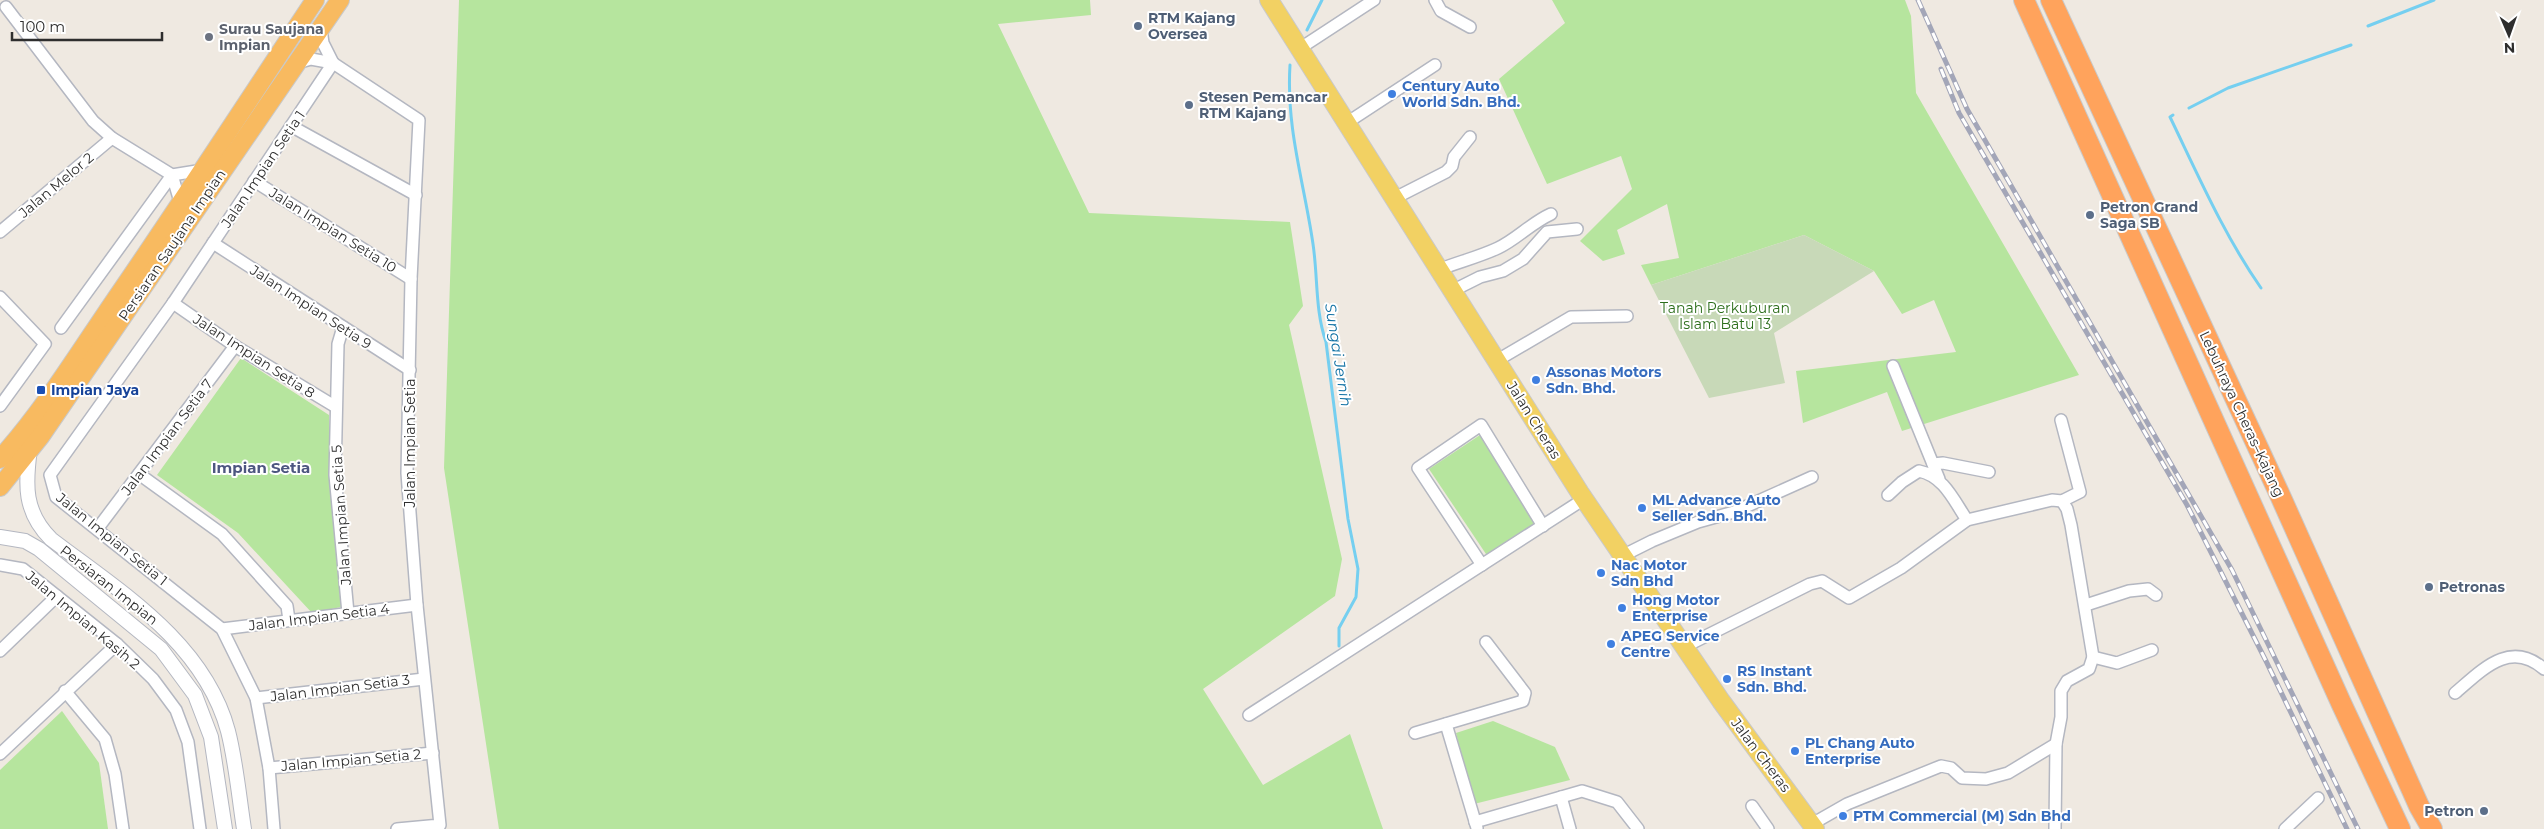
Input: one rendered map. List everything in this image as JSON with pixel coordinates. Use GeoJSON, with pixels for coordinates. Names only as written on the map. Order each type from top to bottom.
{"type":"FeatureCollection","features":[{"type":"Feature","properties":{"kind":"highway","name":"Persiaran Saujana Impian"},"geometry":{"type":"LineString","coordinates":[[0,459],[49,396],[181,205],[314,0]]}},
{"type":"Feature","properties":{"kind":"highway","name":"Persiaran Saujana Impian"},"geometry":{"type":"LineString","coordinates":[[0,487],[30,450],[340,0]]}},
{"type":"Feature","properties":{"kind":"highway","name":"Lebuhraya Cheras–Kajang"},"geometry":{"type":"LineString","coordinates":[[2024,0],[2342,705],[2400,829]]}},
{"type":"Feature","properties":{"kind":"highway","name":"Lebuhraya Cheras–Kajang"},"geometry":{"type":"LineString","coordinates":[[2051,0],[2279,493],[2411,788],[2432,829]]}},
{"type":"Feature","properties":{"kind":"main road","name":"Jalan Cheras"},"geometry":{"type":"LineString","coordinates":[[1269,0],[1345,124],[1584,500],[1721,701],[1814,827]]}},
{"type":"Feature","properties":{"kind":"street"},"geometry":{"type":"LineString","coordinates":[[1299,50],[1374,0]]}},
{"type":"Feature","properties":{"kind":"street"},"geometry":{"type":"LineString","coordinates":[[1435,0],[1441,11],[1470,27]]}},
{"type":"Feature","properties":{"kind":"street"},"geometry":{"type":"LineString","coordinates":[[6,6],[93,121],[112,138],[172,175],[203,170]]}},
{"type":"Feature","properties":{"kind":"street"},"geometry":{"type":"LineString","coordinates":[[321,29],[323,44],[333,63]]}},
{"type":"Feature","properties":{"kind":"street","name":"Jalan Impian Setia"},"geometry":{"type":"LineString","coordinates":[[297,63],[311,59],[333,63],[419,120],[411,279],[407,472],[417,605],[440,825],[397,829]]}},
{"type":"Feature","properties":{"kind":"street","name":"Jalan Impian Setia 1"},"geometry":{"type":"LineString","coordinates":[[274,829],[268,768],[256,698],[222,629],[98,528],[56,497],[50,475],[173,303],[333,63]]}},
{"type":"Feature","properties":{"kind":"street"},"geometry":{"type":"LineString","coordinates":[[1345,124],[1435,65]]}},
{"type":"Feature","properties":{"kind":"street"},"geometry":{"type":"LineString","coordinates":[[291,126],[416,195]]}},
{"type":"Feature","properties":{"kind":"street"},"geometry":{"type":"LineString","coordinates":[[1393,198],[1446,172],[1452,166],[1454,157],[1470,137]]}},
{"type":"Feature","properties":{"kind":"street","name":"Jalan Melor 2"},"geometry":{"type":"LineString","coordinates":[[0,232],[112,138]]}},
{"type":"Feature","properties":{"kind":"street"},"geometry":{"type":"LineString","coordinates":[[172,175],[181,205]]}},
{"type":"Feature","properties":{"kind":"street"},"geometry":{"type":"LineString","coordinates":[[61,328],[172,175]]}},
{"type":"Feature","properties":{"kind":"street","name":"Jalan Impian Setia 10"},"geometry":{"type":"LineString","coordinates":[[254,181],[411,279]]}},
{"type":"Feature","properties":{"kind":"street"},"geometry":{"type":"LineString","coordinates":[[1438,270],[1498,248],[1522,233],[1536,221],[1551,214]]}},
{"type":"Feature","properties":{"kind":"street"},"geometry":{"type":"LineString","coordinates":[[1452,291],[1480,277],[1503,271],[1524,259],[1547,232],[1577,229]]}},
{"type":"Feature","properties":{"kind":"street","name":"Jalan Impian Setia 9"},"geometry":{"type":"LineString","coordinates":[[213,243],[410,370]]}},
{"type":"Feature","properties":{"kind":"street"},"geometry":{"type":"LineString","coordinates":[[0,298],[45,344],[0,406]]}},
{"type":"Feature","properties":{"kind":"street","name":"Jalan Impian Setia 8"},"geometry":{"type":"LineString","coordinates":[[173,303],[236,346],[336,407]]}},
{"type":"Feature","properties":{"kind":"street"},"geometry":{"type":"LineString","coordinates":[[1496,360],[1572,317],[1627,316]]}},
{"type":"Feature","properties":{"kind":"street","name":"Jalan Impian Setia 5"},"geometry":{"type":"LineString","coordinates":[[343,327],[338,344],[335,475],[348,614]]}},
{"type":"Feature","properties":{"kind":"street","name":"Jalan Impian Setia 7"},"geometry":{"type":"LineString","coordinates":[[98,528],[236,346]]}},
{"type":"Feature","properties":{"kind":"street"},"geometry":{"type":"LineString","coordinates":[[1893,366],[1939,479],[1967,520]]}},
{"type":"Feature","properties":{"kind":"street"},"geometry":{"type":"LineString","coordinates":[[1684,647],[1810,584],[1822,581],[1849,598],[1901,568],[1967,520],[2052,500],[2062,501],[2080,492],[2061,420]]}},
{"type":"Feature","properties":{"kind":"street"},"geometry":{"type":"LineString","coordinates":[[1482,565],[1418,468],[1481,425],[1543,526]]}},
{"type":"Feature","properties":{"kind":"street","name":"Persiaran Impian"},"geometry":{"type":"LineString","coordinates":[[30,450],[27,492],[31,510],[39,526],[51,539],[147,612],[185,650],[212,691],[228,731],[244,829]]}},
{"type":"Feature","properties":{"kind":"street"},"geometry":{"type":"LineString","coordinates":[[1933,464],[1943,463],[1989,472]]}},
{"type":"Feature","properties":{"kind":"street"},"geometry":{"type":"LineString","coordinates":[[1888,495],[1902,482],[1919,472],[1929,473],[1939,479]]}},
{"type":"Feature","properties":{"kind":"street"},"geometry":{"type":"LineString","coordinates":[[139,474],[222,534],[287,606],[289,620]]}},
{"type":"Feature","properties":{"kind":"street"},"geometry":{"type":"LineString","coordinates":[[1622,556],[1652,541],[1698,522],[1741,508],[1812,477]]}},
{"type":"Feature","properties":{"kind":"street"},"geometry":{"type":"LineString","coordinates":[[1249,715],[1584,500]]}},
{"type":"Feature","properties":{"kind":"street"},"geometry":{"type":"LineString","coordinates":[[2055,829],[2056,744],[2061,691],[2067,681],[2089,669],[2093,657],[2086,606],[2068,508],[2062,501]]}},
{"type":"Feature","properties":{"kind":"street","name":"Persiaran Impian"},"geometry":{"type":"LineString","coordinates":[[0,537],[25,541],[39,549],[161,649],[195,695],[211,738],[225,829]]}},
{"type":"Feature","properties":{"kind":"street","name":"Jalan Impian Kasih 2"},"geometry":{"type":"LineString","coordinates":[[0,564],[22,569],[117,644],[153,679],[176,710],[188,742],[200,829]]}},
{"type":"Feature","properties":{"kind":"street"},"geometry":{"type":"LineString","coordinates":[[2086,606],[2129,591],[2148,589],[2156,595]]}},
{"type":"Feature","properties":{"kind":"street"},"geometry":{"type":"LineString","coordinates":[[0,651],[57,596]]}},
{"type":"Feature","properties":{"kind":"street","name":"Jalan Impian Setia 4"},"geometry":{"type":"LineString","coordinates":[[222,629],[417,605]]}},
{"type":"Feature","properties":{"kind":"street"},"geometry":{"type":"LineString","coordinates":[[1415,733],[1523,701],[1526,698],[1525,693],[1486,642]]}},
{"type":"Feature","properties":{"kind":"street"},"geometry":{"type":"LineString","coordinates":[[0,754],[117,644]]}},
{"type":"Feature","properties":{"kind":"street"},"geometry":{"type":"LineString","coordinates":[[2093,657],[2117,663],[2152,650]]}},
{"type":"Feature","properties":{"kind":"street"},"geometry":{"type":"LineString","coordinates":[[2455,692],[2494,662],[2518,656],[2529,659],[2544,670]]}},
{"type":"Feature","properties":{"kind":"street"},"geometry":{"type":"LineString","coordinates":[[2529,659],[2544,657]]}},
{"type":"Feature","properties":{"kind":"street","name":"Jalan Impian Setia 3"},"geometry":{"type":"LineString","coordinates":[[256,698],[424,679]]}},
{"type":"Feature","properties":{"kind":"street"},"geometry":{"type":"LineString","coordinates":[[66,691],[105,739],[115,774],[123,829]]}},
{"type":"Feature","properties":{"kind":"street"},"geometry":{"type":"LineString","coordinates":[[1446,724],[1476,825],[1582,791],[1618,802],[1638,829]]}},
{"type":"Feature","properties":{"kind":"street"},"geometry":{"type":"LineString","coordinates":[[1814,827],[1847,804],[1941,766],[1951,768],[1962,778],[1986,779],[2008,773],[2056,744]]}},
{"type":"Feature","properties":{"kind":"street","name":"Jalan Impian Setia 2"},"geometry":{"type":"LineString","coordinates":[[268,768],[433,753]]}},
{"type":"Feature","properties":{"kind":"street"},"geometry":{"type":"LineString","coordinates":[[216,773],[234,770]]}},
{"type":"Feature","properties":{"kind":"street"},"geometry":{"type":"LineString","coordinates":[[1561,797],[1570,829]]}},
{"type":"Feature","properties":{"kind":"street"},"geometry":{"type":"LineString","coordinates":[[2285,829],[2318,798]]}},
{"type":"Feature","properties":{"kind":"street"},"geometry":{"type":"LineString","coordinates":[[1752,806],[1768,829]]}},
{"type":"Feature","properties":{"kind":"green space"},"geometry":{"type":"Polygon","coordinates":[[[459,0],[1090,0],[1091,15],[998,24],[1089,213],[1290,222],[1303,306],[1289,325],[1342,559],[1335,596],[1203,689],[1263,785],[1350,734],[1383,829],[499,829],[444,468],[459,0]]]}},
{"type":"Feature","properties":{"kind":"green space"},"geometry":{"type":"Polygon","coordinates":[[[1552,0],[1905,0],[1911,16],[1916,93],[2079,375],[1902,431],[1887,392],[1803,423],[1796,371],[1956,352],[1934,300],[1902,314],[1874,271],[1804,235],[1651,285],[1641,265],[1679,258],[1667,204],[1617,230],[1625,254],[1603,261],[1580,241],[1632,189],[1621,156],[1547,184],[1499,79],[1565,23],[1552,0]]]}},
{"type":"Feature","properties":{"kind":"green space","name":"Tanah Perkuburan Islam Batu 13"},"geometry":{"type":"Polygon","coordinates":[[[1804,235],[1874,271],[1774,333],[1785,383],[1709,398],[1651,285],[1804,235]]]}},
{"type":"Feature","properties":{"kind":"green space"},"geometry":{"type":"Polygon","coordinates":[[[241,358],[329,415],[330,489],[341,607],[312,613],[238,533],[157,475],[241,358]]]}},
{"type":"Feature","properties":{"kind":"green space"},"geometry":{"type":"Polygon","coordinates":[[[1480,435],[1539,524],[1488,557],[1429,469],[1480,435]]]}},
{"type":"Feature","properties":{"kind":"green space"},"geometry":{"type":"Polygon","coordinates":[[[62,711],[99,763],[108,829],[0,829],[0,770],[62,711]]]}},
{"type":"Feature","properties":{"kind":"green space"},"geometry":{"type":"Polygon","coordinates":[[[1493,721],[1555,747],[1570,780],[1474,804],[1456,733],[1493,721]]]}},
{"type":"Feature","properties":{"kind":"waterway","name":"Sungai Jernih"},"geometry":{"type":"LineString","coordinates":[[1307,30],[1322,0]]}},
{"type":"Feature","properties":{"kind":"waterway"},"geometry":{"type":"LineString","coordinates":[[2368,26],[2434,0]]}},
{"type":"Feature","properties":{"kind":"waterway"},"geometry":{"type":"LineString","coordinates":[[2189,108],[2228,88],[2351,45]]}},
{"type":"Feature","properties":{"kind":"waterway","name":"Sungai Jernih"},"geometry":{"type":"LineString","coordinates":[[1290,65],[1289,89],[1293,133],[1315,256],[1318,306],[1326,342],[1348,519],[1358,569],[1356,597],[1339,628],[1339,646]]}},
{"type":"Feature","properties":{"kind":"waterway"},"geometry":{"type":"LineString","coordinates":[[2173,115],[2170,117],[2212,204],[2235,247],[2261,288]]}},
{"type":"Feature","properties":{"kind":"railway"},"geometry":{"type":"LineString","coordinates":[[1918,0],[1967,109],[2232,570],[2358,829]]}},
{"type":"Feature","properties":{"kind":"railway"},"geometry":{"type":"LineString","coordinates":[[1941,69],[1959,113],[2187,505],[2266,661],[2347,829]]}},
{"type":"Feature","properties":{"kind":"place","name":"RTM Kajang Oversea"},"geometry":{"type":"Point","coordinates":[1138,26]}},
{"type":"Feature","properties":{"kind":"place","name":"Surau Saujana Impian"},"geometry":{"type":"Point","coordinates":[209,37]}},
{"type":"Feature","properties":{"kind":"place","name":"Century Auto World Sdn. Bhd."},"geometry":{"type":"Point","coordinates":[1392,94]}},
{"type":"Feature","properties":{"kind":"place","name":"Stesen Pemancar RTM Kajang"},"geometry":{"type":"Point","coordinates":[1189,105]}},
{"type":"Feature","properties":{"kind":"place","name":"Petron Grand Saga SB"},"geometry":{"type":"Point","coordinates":[2090,215]}},
{"type":"Feature","properties":{"kind":"place","name":"Assonas Motors Sdn. Bhd."},"geometry":{"type":"Point","coordinates":[1536,380]}},
{"type":"Feature","properties":{"kind":"place","name":"Impian Jaya"},"geometry":{"type":"Point","coordinates":[41,390]}},
{"type":"Feature","properties":{"kind":"place","name":"ML Advance Auto Seller Sdn. Bhd."},"geometry":{"type":"Point","coordinates":[1642,508]}},
{"type":"Feature","properties":{"kind":"place","name":"Nac Motor Sdn Bhd"},"geometry":{"type":"Point","coordinates":[1601,573]}},
{"type":"Feature","properties":{"kind":"place","name":"Petronas"},"geometry":{"type":"Point","coordinates":[2429,587]}},
{"type":"Feature","properties":{"kind":"place","name":"Hong Motor Enterprise"},"geometry":{"type":"Point","coordinates":[1622,608]}},
{"type":"Feature","properties":{"kind":"place","name":"APEG Service Centre"},"geometry":{"type":"Point","coordinates":[1611,644]}},
{"type":"Feature","properties":{"kind":"place","name":"RS Instant Sdn. Bhd."},"geometry":{"type":"Point","coordinates":[1727,679]}},
{"type":"Feature","properties":{"kind":"place","name":"PL Chang Auto Enterprise"},"geometry":{"type":"Point","coordinates":[1795,751]}},
{"type":"Feature","properties":{"kind":"place","name":"Petron"},"geometry":{"type":"Point","coordinates":[2484,811]}},
{"type":"Feature","properties":{"kind":"place","name":"PTM Commercial (M) Sdn Bhd"},"geometry":{"type":"Point","coordinates":[1843,816]}},
{"type":"Feature","properties":{"kind":"district","name":"Impian Setia"},"geometry":{"type":"Point","coordinates":[261,468]}}]}
